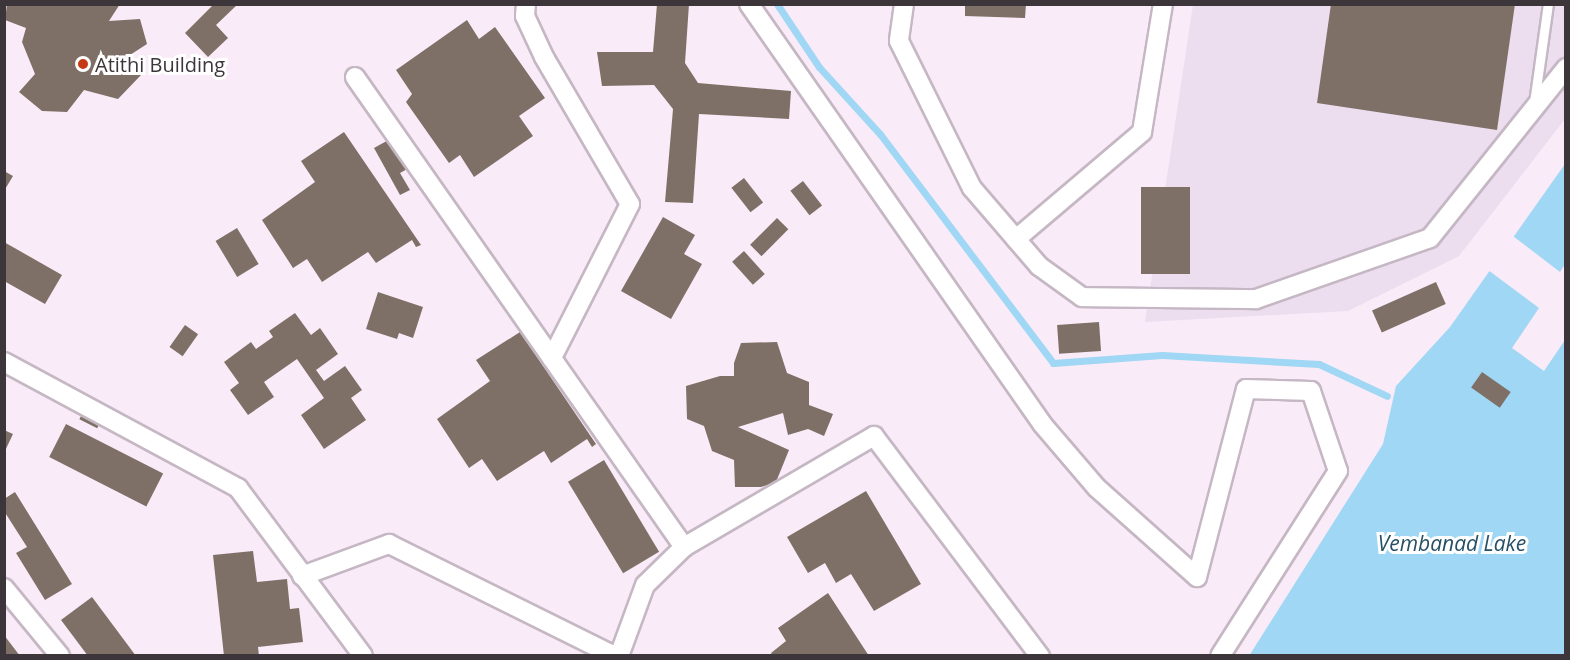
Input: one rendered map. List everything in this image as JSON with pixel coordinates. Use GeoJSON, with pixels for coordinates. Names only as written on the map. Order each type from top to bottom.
{"type":"FeatureCollection","features":[{"type":"Feature","properties":{"kind":"street"},"geometry":{"type":"LineString","coordinates":[[526,4],[525,16],[544,57],[630,204],[552,358]]}},
{"type":"Feature","properties":{"kind":"street"},"geometry":{"type":"LineString","coordinates":[[749,4],[1043,425],[1097,488],[1197,577],[1246,389],[1311,391],[1338,471],[1220,656]]}},
{"type":"Feature","properties":{"kind":"street"},"geometry":{"type":"LineString","coordinates":[[904,4],[899,42],[972,188],[1039,266],[1082,297],[1256,299],[1430,238],[1566,68]]}},
{"type":"Feature","properties":{"kind":"street"},"geometry":{"type":"LineString","coordinates":[[1016,239],[1142,132],[1163,4]]}},
{"type":"Feature","properties":{"kind":"street"},"geometry":{"type":"LineString","coordinates":[[355,77],[684,547]]}},
{"type":"Feature","properties":{"kind":"street"},"geometry":{"type":"LineString","coordinates":[[4,362],[238,488],[363,656]]}},
{"type":"Feature","properties":{"kind":"street"},"geometry":{"type":"LineString","coordinates":[[302,576],[389,544],[617,656],[645,585],[684,547],[874,436],[1040,656]]}},
{"type":"Feature","properties":{"kind":"street"},"geometry":{"type":"LineString","coordinates":[[4,588],[60,656]]}},
{"type":"Feature","properties":{"kind":"lane"},"geometry":{"type":"LineString","coordinates":[[1534,108],[1548,4]]}},
{"type":"Feature","properties":{"kind":"shaded area"},"geometry":{"type":"Polygon","coordinates":[[[1193,5],[1565,5],[1565,119],[1459,256],[1348,311],[1145,322],[1193,5]]]}},
{"type":"Feature","properties":{"kind":"water","name":"Vembanad Lake"},"geometry":{"type":"Polygon","coordinates":[[[1565,164],[1565,655],[1249,656],[1383,444],[1396,386],[1450,327],[1565,164]]]}},
{"type":"Feature","properties":{"kind":"pier"},"geometry":{"type":"Polygon","coordinates":[[[1513,236],[1560,272],[1565,264],[1565,340],[1544,371],[1512,348],[1539,308],[1488,270],[1513,236]]]}},
{"type":"Feature","properties":{"kind":"building","name":"Atithi Building"},"geometry":{"type":"Polygon","coordinates":[[[7,4],[120,4],[109,21],[140,19],[147,44],[130,55],[142,74],[118,99],[84,90],[67,112],[42,111],[19,92],[35,74],[22,42],[26,28],[5,20],[7,4]]]}},
{"type":"Feature","properties":{"kind":"building"},"geometry":{"type":"Polygon","coordinates":[[[214,4],[238,4],[216,25],[228,38],[208,57],[185,33],[214,4]]]}},
{"type":"Feature","properties":{"kind":"building"},"geometry":{"type":"Polygon","coordinates":[[[657,4],[689,4],[685,63],[698,83],[791,91],[789,119],[699,114],[693,203],[665,202],[673,109],[654,85],[602,86],[597,52],[653,52],[657,4]]]}},
{"type":"Feature","properties":{"kind":"building"},"geometry":{"type":"Polygon","coordinates":[[[965,4],[1026,4],[1025,18],[965,16],[965,4]]]}},
{"type":"Feature","properties":{"kind":"building"},"geometry":{"type":"Polygon","coordinates":[[[1331,4],[1515,4],[1497,130],[1317,103],[1331,4]]]}},
{"type":"Feature","properties":{"kind":"building"},"geometry":{"type":"Polygon","coordinates":[[[467,20],[479,39],[495,27],[545,98],[519,116],[533,136],[474,177],[460,155],[449,163],[406,102],[412,94],[396,70],[467,20]]]}},
{"type":"Feature","properties":{"kind":"building"},"geometry":{"type":"Polygon","coordinates":[[[344,132],[421,245],[416,247],[412,240],[376,263],[368,252],[322,282],[307,259],[293,268],[262,220],[315,182],[301,161],[344,132]]]}},
{"type":"Feature","properties":{"kind":"building"},"geometry":{"type":"Polygon","coordinates":[[[392,138],[409,168],[400,173],[410,190],[400,195],[374,148],[392,138]]]}},
{"type":"Feature","properties":{"kind":"building"},"geometry":{"type":"Polygon","coordinates":[[[4,171],[13,176],[4,191],[4,171]]]}},
{"type":"Feature","properties":{"kind":"building"},"geometry":{"type":"Polygon","coordinates":[[[744,178],[763,202],[750,212],[731,188],[744,178]]]}},
{"type":"Feature","properties":{"kind":"building"},"geometry":{"type":"Polygon","coordinates":[[[803,181],[822,205],[809,215],[790,191],[803,181]]]}},
{"type":"Feature","properties":{"kind":"building"},"geometry":{"type":"Polygon","coordinates":[[[1141,187],[1190,187],[1190,274],[1141,274],[1141,187]]]}},
{"type":"Feature","properties":{"kind":"building"},"geometry":{"type":"Polygon","coordinates":[[[663,217],[695,235],[684,254],[702,264],[671,319],[621,291],[663,217]]]}},
{"type":"Feature","properties":{"kind":"building"},"geometry":{"type":"Polygon","coordinates":[[[777,218],[788,229],[761,256],[750,245],[777,218]]]}},
{"type":"Feature","properties":{"kind":"building"},"geometry":{"type":"Polygon","coordinates":[[[237,228],[259,264],[237,277],[216,241],[237,228]]]}},
{"type":"Feature","properties":{"kind":"building"},"geometry":{"type":"Polygon","coordinates":[[[4,242],[62,275],[45,304],[4,281],[4,242]]]}},
{"type":"Feature","properties":{"kind":"building"},"geometry":{"type":"Polygon","coordinates":[[[744,251],[765,274],[753,285],[732,262],[744,251]]]}},
{"type":"Feature","properties":{"kind":"building"},"geometry":{"type":"Polygon","coordinates":[[[1436,282],[1446,304],[1382,332],[1372,310],[1436,282]]]}},
{"type":"Feature","properties":{"kind":"building"},"geometry":{"type":"Polygon","coordinates":[[[378,292],[423,307],[413,338],[399,333],[397,339],[366,329],[378,292]]]}},
{"type":"Feature","properties":{"kind":"building"},"geometry":{"type":"Polygon","coordinates":[[[295,313],[311,335],[320,328],[338,354],[316,370],[324,381],[345,366],[362,390],[351,398],[366,420],[324,449],[301,415],[324,398],[297,359],[264,382],[274,397],[248,415],[230,390],[239,383],[224,362],[251,342],[256,349],[273,337],[269,331],[295,313]]]}},
{"type":"Feature","properties":{"kind":"building"},"geometry":{"type":"Polygon","coordinates":[[[1099,322],[1101,351],[1059,354],[1057,325],[1099,322]]]}},
{"type":"Feature","properties":{"kind":"building"},"geometry":{"type":"Polygon","coordinates":[[[185,325],[198,334],[183,356],[170,347],[185,325]]]}},
{"type":"Feature","properties":{"kind":"building"},"geometry":{"type":"Polygon","coordinates":[[[520,332],[596,444],[592,447],[587,439],[551,463],[544,451],[497,481],[482,459],[469,468],[437,419],[490,381],[476,360],[520,332]]]}},
{"type":"Feature","properties":{"kind":"building"},"geometry":{"type":"Polygon","coordinates":[[[777,342],[787,373],[809,382],[809,405],[833,414],[824,436],[808,429],[788,435],[783,413],[738,427],[789,450],[776,482],[761,487],[735,487],[734,460],[712,451],[704,426],[687,419],[686,386],[720,376],[734,376],[734,363],[741,343],[777,342]]]}},
{"type":"Feature","properties":{"kind":"building"},"geometry":{"type":"Polygon","coordinates":[[[1482,372],[1511,392],[1500,408],[1471,388],[1482,372]]]}},
{"type":"Feature","properties":{"kind":"building"},"geometry":{"type":"Polygon","coordinates":[[[83,412],[101,421],[97,428],[79,419],[83,412]]]}},
{"type":"Feature","properties":{"kind":"building"},"geometry":{"type":"Polygon","coordinates":[[[66,424],[163,473],[146,506],[49,457],[66,424]]]}},
{"type":"Feature","properties":{"kind":"building"},"geometry":{"type":"Polygon","coordinates":[[[4,430],[13,434],[4,453],[4,430]]]}},
{"type":"Feature","properties":{"kind":"building"},"geometry":{"type":"Polygon","coordinates":[[[604,460],[659,552],[623,573],[568,482],[604,460]]]}},
{"type":"Feature","properties":{"kind":"building"},"geometry":{"type":"Polygon","coordinates":[[[866,491],[921,584],[874,611],[851,574],[836,583],[825,563],[808,573],[787,537],[866,491]]]}},
{"type":"Feature","properties":{"kind":"building"},"geometry":{"type":"Polygon","coordinates":[[[15,492],[72,584],[45,600],[16,553],[27,547],[4,511],[4,499],[15,492]]]}},
{"type":"Feature","properties":{"kind":"building"},"geometry":{"type":"Polygon","coordinates":[[[253,551],[257,582],[287,579],[290,609],[299,608],[303,642],[258,647],[259,656],[224,656],[213,555],[253,551]]]}},
{"type":"Feature","properties":{"kind":"building"},"geometry":{"type":"Polygon","coordinates":[[[828,593],[869,656],[772,656],[771,653],[786,641],[778,628],[828,593]]]}},
{"type":"Feature","properties":{"kind":"building"},"geometry":{"type":"Polygon","coordinates":[[[92,597],[136,656],[88,656],[61,620],[92,597]]]}},
{"type":"Feature","properties":{"kind":"building"},"geometry":{"type":"Polygon","coordinates":[[[4,635],[20,656],[4,656],[4,635]]]}},
{"type":"Feature","properties":{"kind":"waterway"},"geometry":{"type":"LineString","coordinates":[[777,4],[819,67],[880,134],[1053,363],[1162,355],[1319,364],[1387,396]]}},
{"type":"Feature","properties":{"kind":"place","name":"Atithi Building"},"geometry":{"type":"Point","coordinates":[83,64]}}]}
